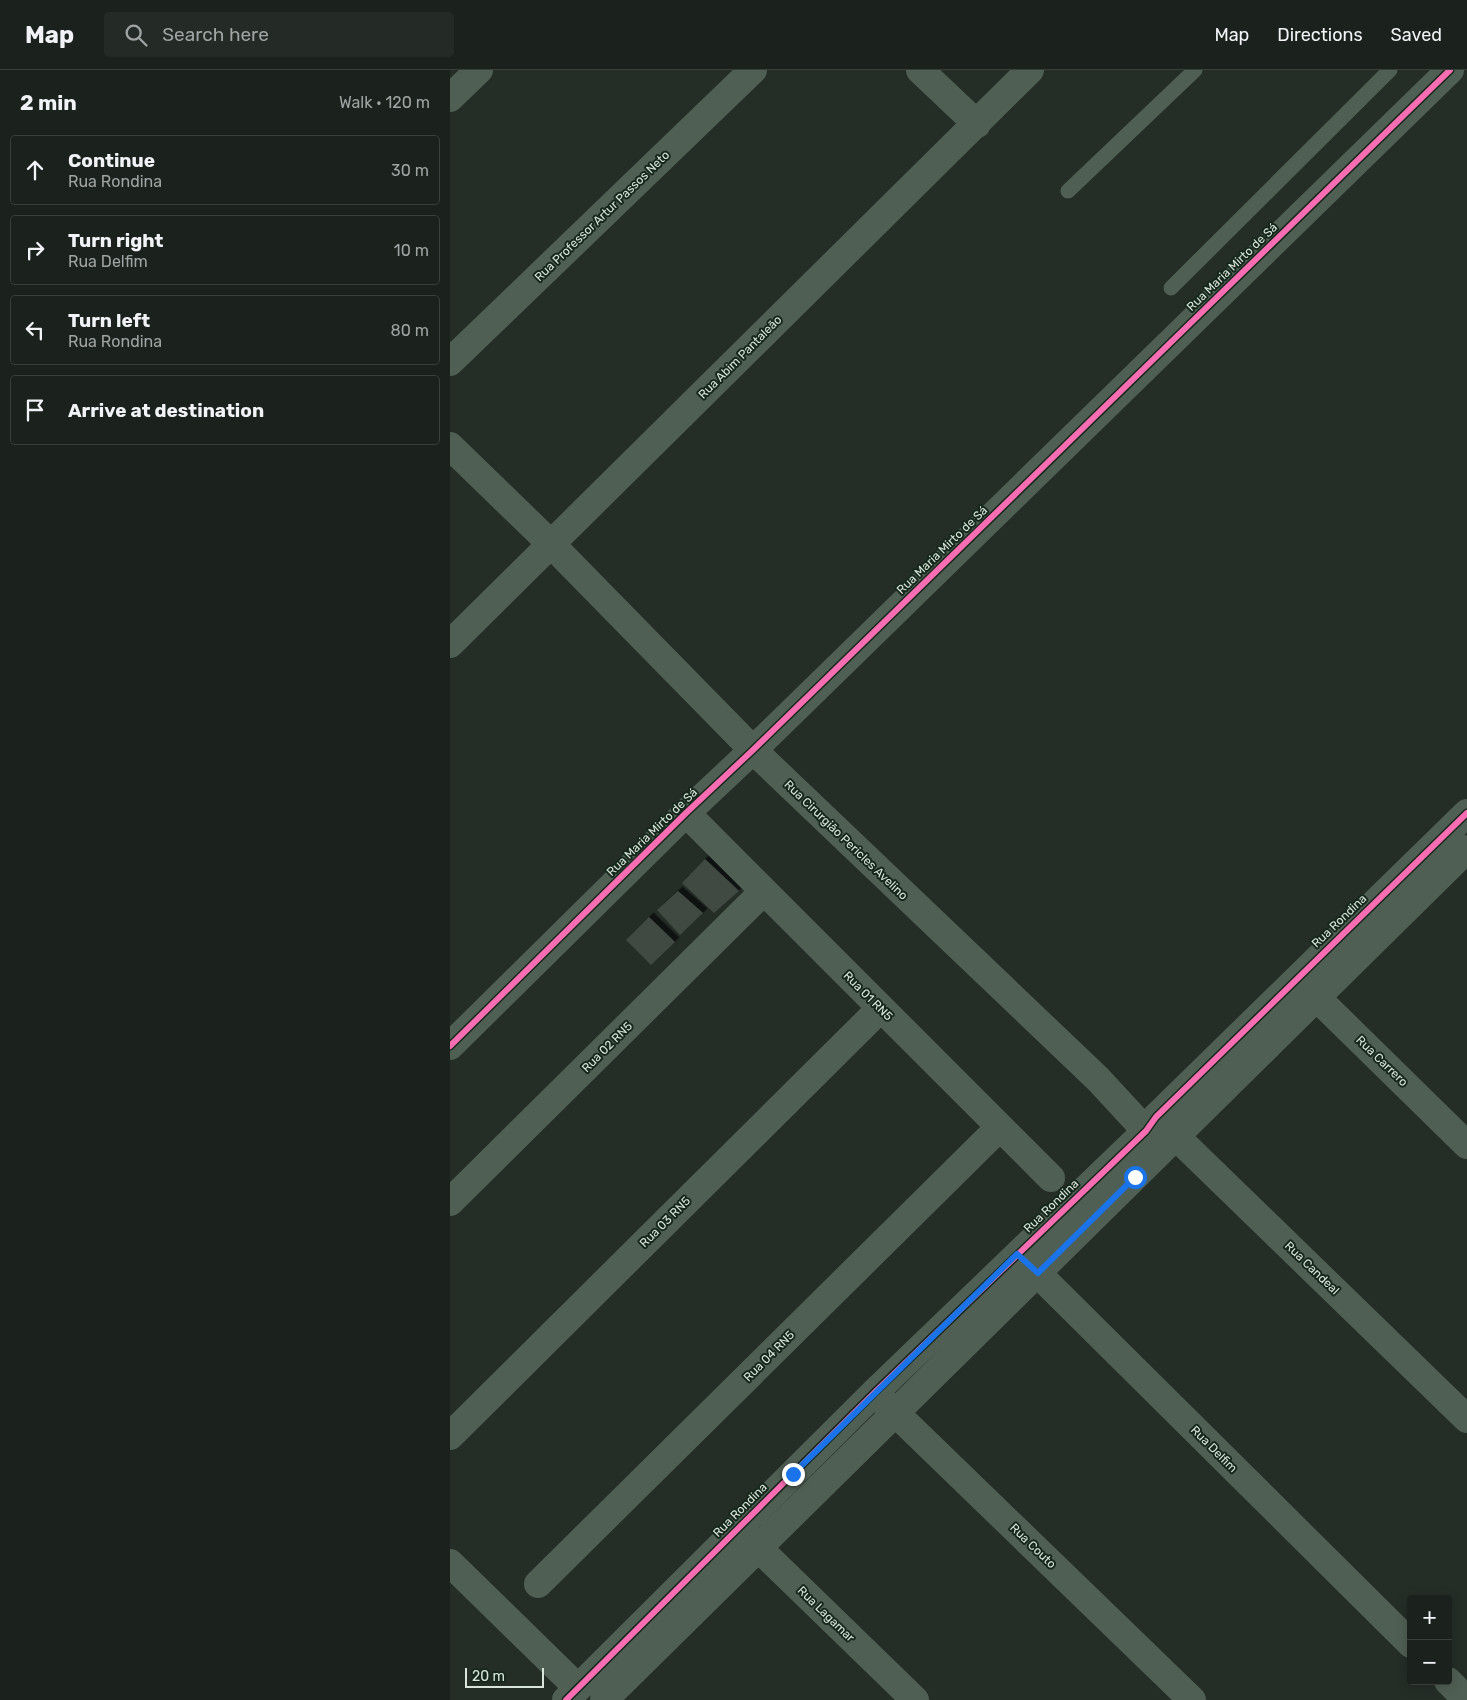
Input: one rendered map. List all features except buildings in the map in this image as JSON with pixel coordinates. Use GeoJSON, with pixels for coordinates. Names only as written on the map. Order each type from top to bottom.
{"type":"FeatureCollection","features":[{"type":"Feature","properties":{"kind":"street"},"geometry":{"type":"LineString","coordinates":[[450,98],[479,70]]}},
{"type":"Feature","properties":{"kind":"street","name":"Rua Professor Artur Passos Neto"},"geometry":{"type":"LineString","coordinates":[[450,362],[753,70]]}},
{"type":"Feature","properties":{"kind":"street"},"geometry":{"type":"LineString","coordinates":[[920,70],[977,124]]}},
{"type":"Feature","properties":{"kind":"street","name":"Rua Abim Pantaleão"},"geometry":{"type":"LineString","coordinates":[[450,644],[1030,70]]}},
{"type":"Feature","properties":{"kind":"street","name":"Rua Maria Mirto de Sá"},"geometry":{"type":"LineString","coordinates":[[450,1046],[1443,72]]}},
{"type":"Feature","properties":{"kind":"street","name":"Rua Cirurgião Pericles Avelino"},"geometry":{"type":"LineString","coordinates":[[450,446],[550,544],[753,750],[1098,1079],[1151,1124]]}},
{"type":"Feature","properties":{"kind":"street","name":"Rua 01 RN5"},"geometry":{"type":"LineString","coordinates":[[686,813],[1051,1178]]}},
{"type":"Feature","properties":{"kind":"street","name":"Rua Rondina"},"geometry":{"type":"LineString","coordinates":[[613,1697],[759,1548],[1316,997],[1459,851],[1467,813]]}},
{"type":"Feature","properties":{"kind":"street","name":"Rua Rondina"},"geometry":{"type":"LineString","coordinates":[[579,1687],[875,1392],[1151,1124],[1295,980],[1459,851]]}},
{"type":"Feature","properties":{"kind":"street","name":"Rua 02 RN5"},"geometry":{"type":"LineString","coordinates":[[450,1202],[764,891]]}},
{"type":"Feature","properties":{"kind":"street","name":"Rua Carrero"},"geometry":{"type":"LineString","coordinates":[[1295,980],[1316,997],[1467,1145]]}},
{"type":"Feature","properties":{"kind":"street","name":"Rua 03 RN5"},"geometry":{"type":"LineString","coordinates":[[450,1436],[881,1008]]}},
{"type":"Feature","properties":{"kind":"street","name":"Rua Candeal"},"geometry":{"type":"LineString","coordinates":[[1151,1124],[1177,1136],[1467,1419]]}},
{"type":"Feature","properties":{"kind":"street","name":"Rua 04 RN5"},"geometry":{"type":"LineString","coordinates":[[538,1584],[1000,1127]]}},
{"type":"Feature","properties":{"kind":"street","name":"Rua Delfim"},"geometry":{"type":"LineString","coordinates":[[1017,1254],[1407,1640]]}},
{"type":"Feature","properties":{"kind":"street","name":"Rua Couto"},"geometry":{"type":"LineString","coordinates":[[875,1392],[1192,1700]]}},
{"type":"Feature","properties":{"kind":"street","name":"Rua Lagamar"},"geometry":{"type":"LineString","coordinates":[[738,1528],[915,1700]]}},
{"type":"Feature","properties":{"kind":"street"},"geometry":{"type":"LineString","coordinates":[[450,1563],[579,1687],[613,1697]]}},
{"type":"Feature","properties":{"kind":"street"},"geometry":{"type":"LineString","coordinates":[[1452,1685],[1467,1700]]}},
{"type":"Feature","properties":{"kind":"lane"},"geometry":{"type":"LineString","coordinates":[[1068,192],[1195,70]]}},
{"type":"Feature","properties":{"kind":"lane"},"geometry":{"type":"LineString","coordinates":[[1171,288],[1390,70]]}},
{"type":"Feature","properties":{"kind":"cycle path"},"geometry":{"type":"LineString","coordinates":[[450,1046],[686,813],[753,750],[1450,70]]}},
{"type":"Feature","properties":{"kind":"cycle path"},"geometry":{"type":"LineString","coordinates":[[566,1700],[875,1392],[1146,1131],[1156,1117],[1467,813]]}},
{"type":"Feature","properties":{"kind":"route"},"geometry":{"type":"LineString","coordinates":[[793,1474],[1017,1254],[1038,1273],[1135,1177]]}}]}
